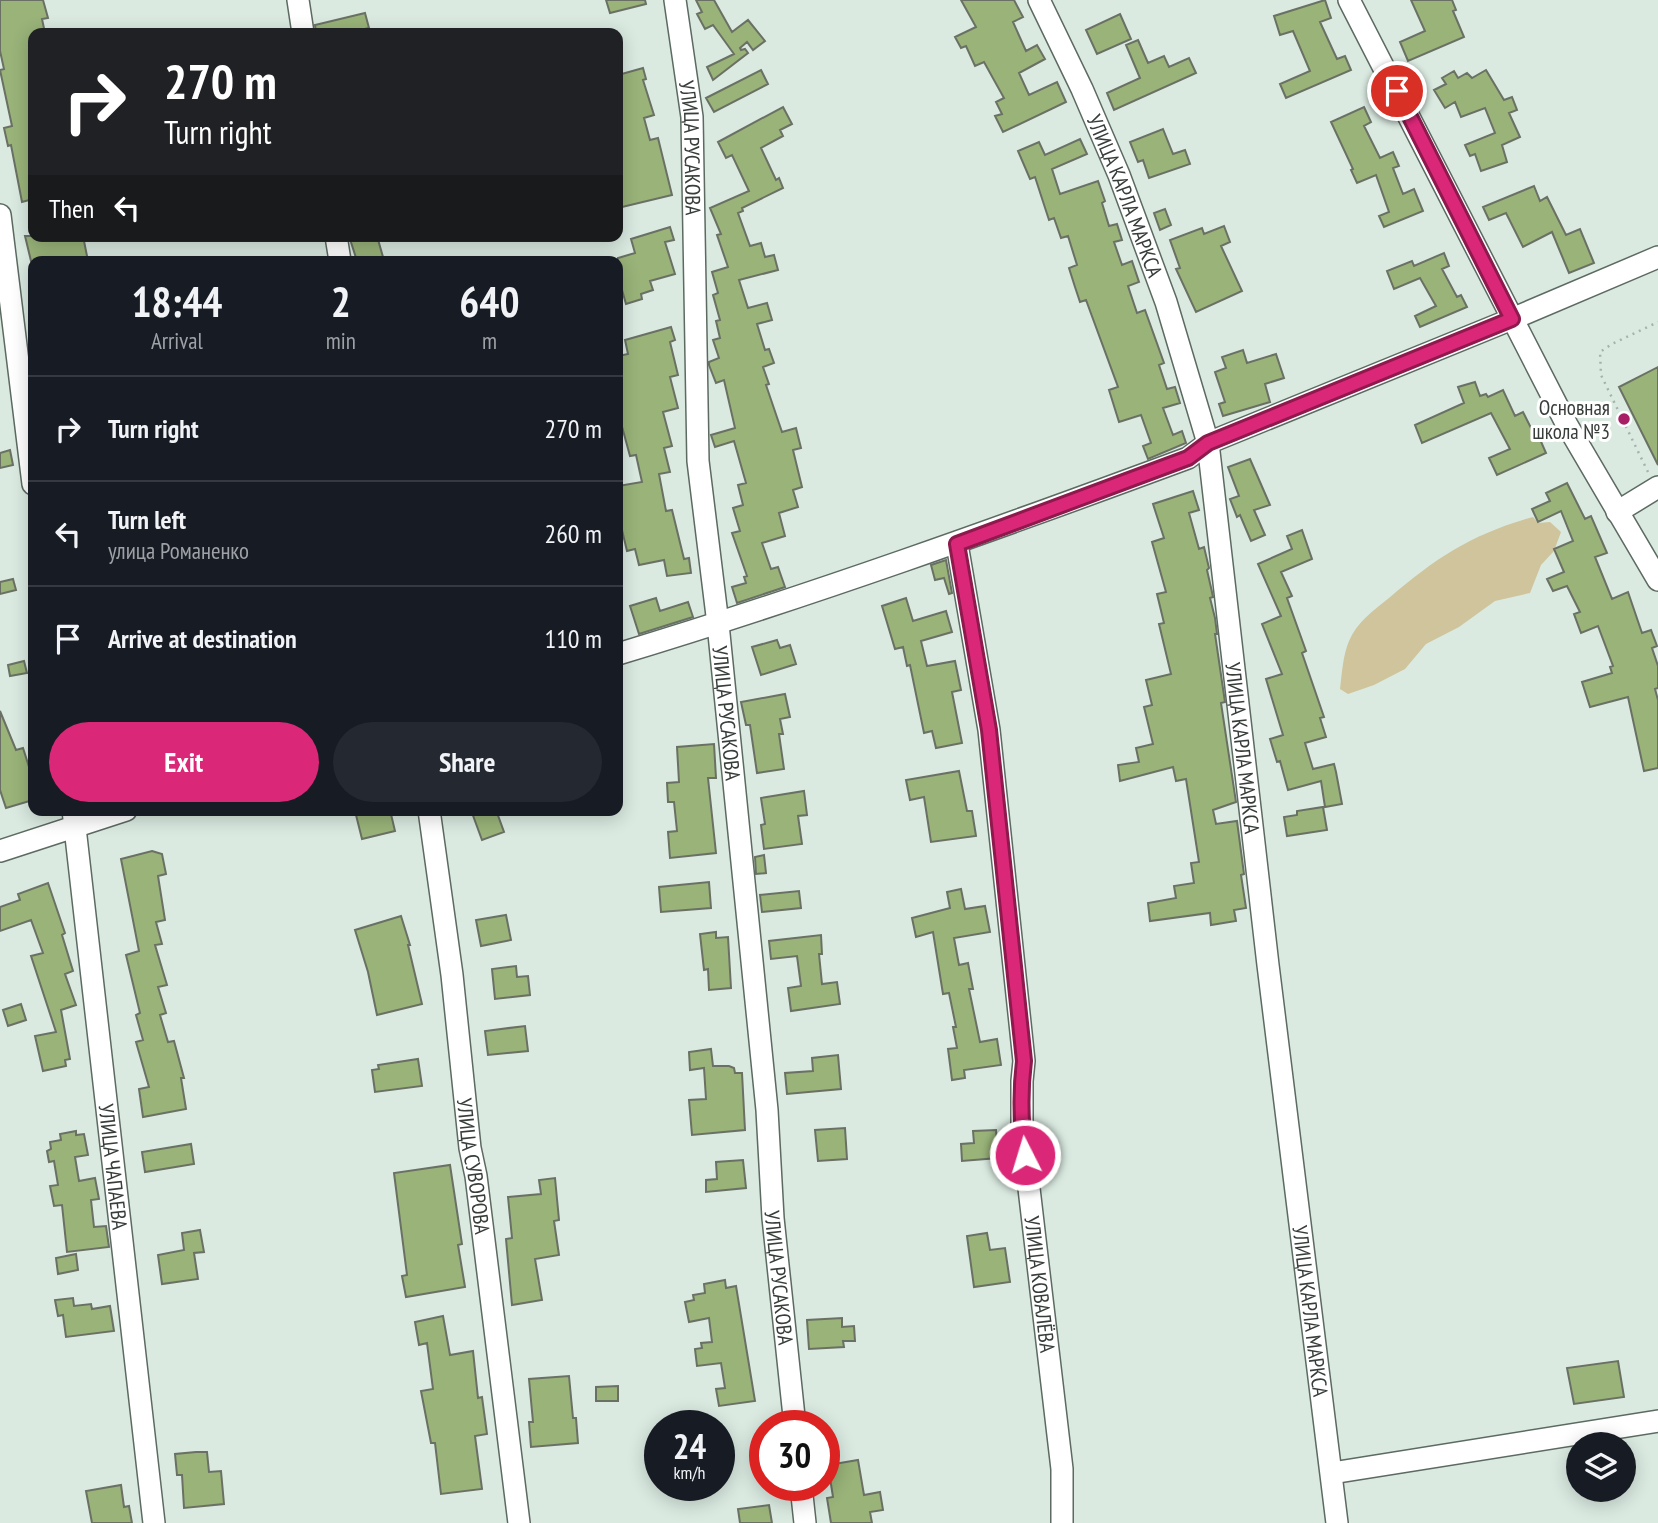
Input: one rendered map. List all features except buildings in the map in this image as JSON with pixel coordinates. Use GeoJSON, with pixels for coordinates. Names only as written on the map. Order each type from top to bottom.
{"type":"FeatureCollection","features":[{"type":"Feature","properties":{"kind":"street"},"geometry":{"type":"LineString","coordinates":[[298,0],[302,28]]}},
{"type":"Feature","properties":{"kind":"street","name":"УЛИЦА РУСАКОВА"},"geometry":{"type":"LineString","coordinates":[[675,0],[692,117],[698,461],[718,624],[793,1410]]}},
{"type":"Feature","properties":{"kind":"street","name":"УЛИЦА КАРЛА МАРКСА"},"geometry":{"type":"LineString","coordinates":[[1039,0],[1082,89],[1119,175],[1166,302],[1208,443],[1268,965],[1338,1523]]}},
{"type":"Feature","properties":{"kind":"street"},"geometry":{"type":"LineString","coordinates":[[1349,0],[1567,425],[1658,580]]}},
{"type":"Feature","properties":{"kind":"street"},"geometry":{"type":"LineString","coordinates":[[0,215],[28,443]]}},
{"type":"Feature","properties":{"kind":"street"},"geometry":{"type":"LineString","coordinates":[[623,652],[718,624],[957,544],[1188,458],[1208,443],[1658,257]]}},
{"type":"Feature","properties":{"kind":"street"},"geometry":{"type":"LineString","coordinates":[[1617,512],[1657,488]]}},
{"type":"Feature","properties":{"kind":"street","name":"УЛИЦА КОВАЛЁВА"},"geometry":{"type":"LineString","coordinates":[[957,544],[989,730],[1024,1061],[1022,1129],[1062,1469],[1062,1523]]}},
{"type":"Feature","properties":{"kind":"street","name":"УЛИЦА СУВОРОВА"},"geometry":{"type":"LineString","coordinates":[[430,816],[519,1523]]}},
{"type":"Feature","properties":{"kind":"street"},"geometry":{"type":"LineString","coordinates":[[0,850],[74,818]]}},
{"type":"Feature","properties":{"kind":"street","name":"УЛИЦА ЧАПАЕВА"},"geometry":{"type":"LineString","coordinates":[[74,818],[155,1523]]}},
{"type":"Feature","properties":{"kind":"street"},"geometry":{"type":"LineString","coordinates":[[1332,1473],[1658,1422]]}},
{"type":"Feature","properties":{"kind":"street"},"geometry":{"type":"LineString","coordinates":[[803,1501],[805,1523]]}},
{"type":"Feature","properties":{"kind":"path"},"geometry":{"type":"LineString","coordinates":[[1657,488],[1601,375],[1599,361],[1600,352],[1612,344],[1658,322]]}},
{"type":"Feature","properties":{"kind":"shaded area"},"geometry":{"type":"Polygon","coordinates":[[[1533,517],[1538,523],[1550,522],[1561,532],[1554,551],[1541,565],[1530,593],[1495,601],[1459,627],[1426,644],[1405,669],[1374,685],[1348,694],[1340,689],[1349,641],[1356,628],[1371,612],[1423,570],[1456,548],[1492,531],[1533,517]]]}},
{"type":"Feature","properties":{"kind":"place","name":"Основная школа №3"},"geometry":{"type":"Point","coordinates":[1624,419]}},
{"type":"Feature","properties":{"kind":"route"},"geometry":{"type":"LineString","coordinates":[[1025,1155],[1022,1129],[1024,1061],[989,730],[957,544],[1188,458],[1208,443],[1512,319],[1397,91]]}}]}
